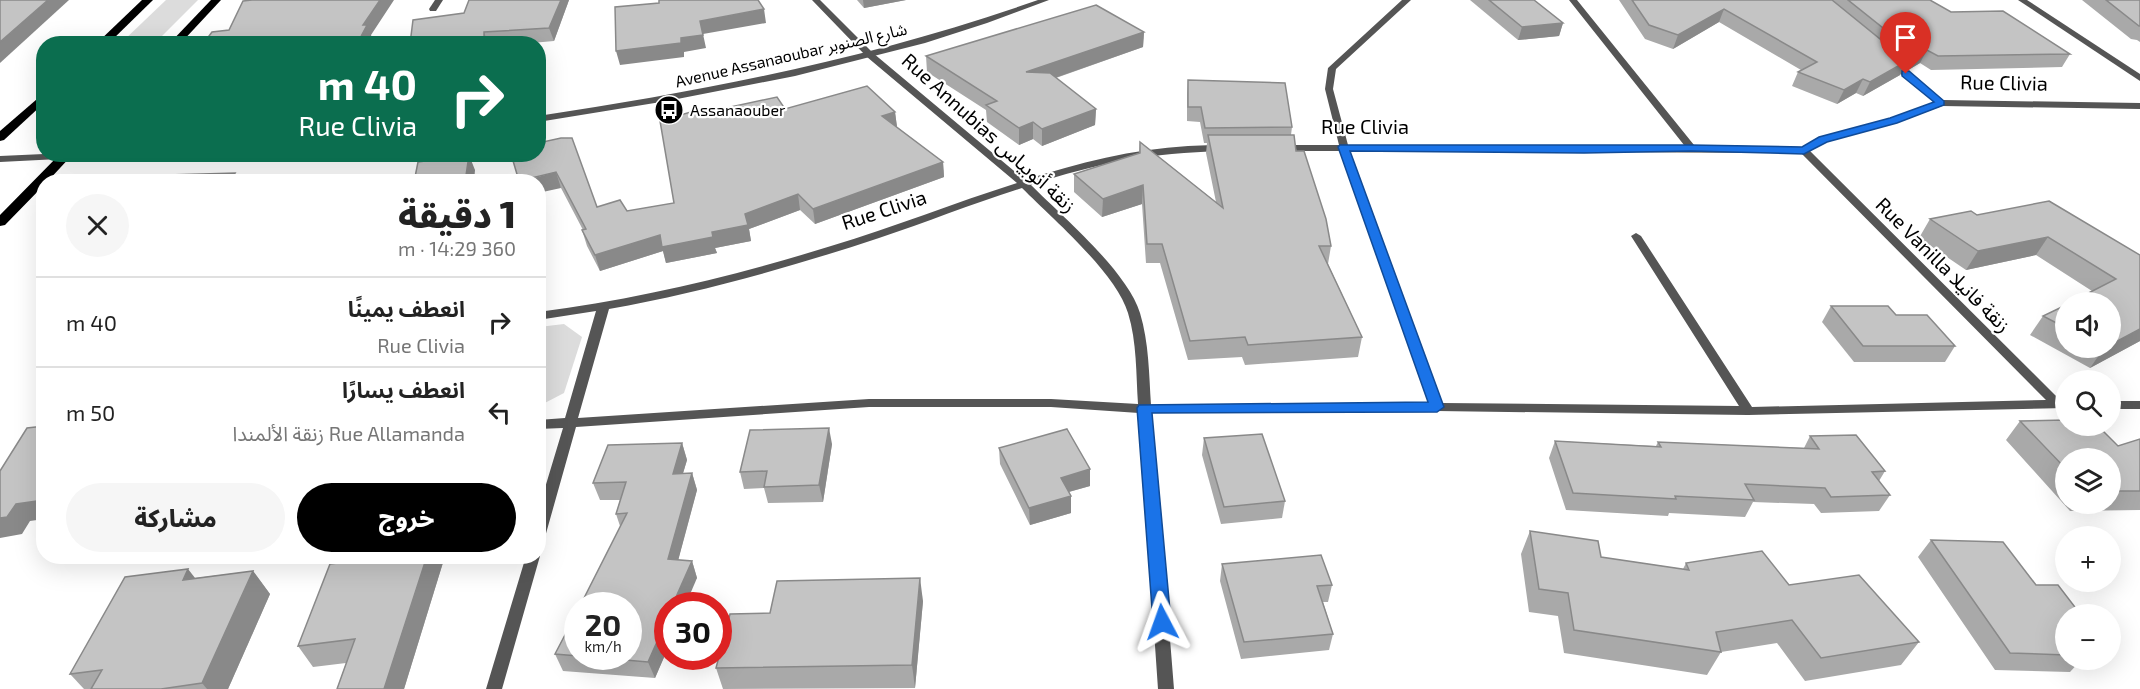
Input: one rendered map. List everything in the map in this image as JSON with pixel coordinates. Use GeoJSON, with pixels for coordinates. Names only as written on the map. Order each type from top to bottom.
{"type":"FeatureCollection","features":[{"type":"Feature","properties":{"kind":"main road"},"geometry":{"type":"LineString","coordinates":[[110,36],[148,0]]}},
{"type":"Feature","properties":{"kind":"main road"},"geometry":{"type":"LineString","coordinates":[[182,36],[216,0]]}},
{"type":"Feature","properties":{"kind":"main road"},"geometry":{"type":"LineString","coordinates":[[0,137],[36,103]]}},
{"type":"Feature","properties":{"kind":"main road"},"geometry":{"type":"LineString","coordinates":[[48,174],[60,162]]}},
{"type":"Feature","properties":{"kind":"main road"},"geometry":{"type":"LineString","coordinates":[[0,222],[36,186]]}},
{"type":"Feature","properties":{"kind":"street"},"geometry":{"type":"LineString","coordinates":[[433,9],[439,0]]}},
{"type":"Feature","properties":{"kind":"street","name":"Rue Annubias زنقة أنوبياس"},"geometry":{"type":"LineString","coordinates":[[816,0],[870,55],[1025,185],[1105,266],[1125,291],[1134,313],[1140,342],[1166,689]]}},
{"type":"Feature","properties":{"kind":"street","name":"Avenue Assanaoubar شارع الصنوبر"},"geometry":{"type":"LineString","coordinates":[[546,118],[695,93],[870,55],[943,35],[1045,0]]}},
{"type":"Feature","properties":{"kind":"street"},"geometry":{"type":"LineString","coordinates":[[1407,0],[1332,68],[1329,89],[1344,147],[1437,407]]}},
{"type":"Feature","properties":{"kind":"street"},"geometry":{"type":"LineString","coordinates":[[1573,0],[1691,148]]}},
{"type":"Feature","properties":{"kind":"street"},"geometry":{"type":"LineString","coordinates":[[2022,0],[2140,78]]}},
{"type":"Feature","properties":{"kind":"street"},"geometry":{"type":"LineString","coordinates":[[1880,51],[1941,103]]}},
{"type":"Feature","properties":{"kind":"street","name":"Rue Clivia"},"geometry":{"type":"LineString","coordinates":[[1273,148],[1804,150],[1823,140],[1893,121],[1941,103],[2140,106]]}},
{"type":"Feature","properties":{"kind":"street","name":"Rue Clivia"},"geometry":{"type":"LineString","coordinates":[[546,314],[603,308],[708,284],[796,260],[1075,170],[1146,153],[1238,148]]}},
{"type":"Feature","properties":{"kind":"street","name":"Rue Vanilla زنقة فانيلا"},"geometry":{"type":"LineString","coordinates":[[1804,150],[2055,398]]}},
{"type":"Feature","properties":{"kind":"street"},"geometry":{"type":"LineString","coordinates":[[0,159],[36,157]]}},
{"type":"Feature","properties":{"kind":"street"},"geometry":{"type":"LineString","coordinates":[[1636,236],[1748,411]]}},
{"type":"Feature","properties":{"kind":"street"},"geometry":{"type":"LineString","coordinates":[[546,510],[603,308]]}},
{"type":"Feature","properties":{"kind":"street"},"geometry":{"type":"LineString","coordinates":[[546,424],[869,403],[1051,403],[1144,408],[1437,407],[1748,411],[2055,404]]}},
{"type":"Feature","properties":{"kind":"street"},"geometry":{"type":"LineString","coordinates":[[2121,405],[2140,405]]}},
{"type":"Feature","properties":{"kind":"street"},"geometry":{"type":"LineString","coordinates":[[494,689],[531,564]]}},
{"type":"Feature","properties":{"kind":"shaded area"},"geometry":{"type":"Polygon","coordinates":[[[166,0],[198,0],[162,36],[128,36],[166,0]]]}},
{"type":"Feature","properties":{"kind":"shaded area"},"geometry":{"type":"Polygon","coordinates":[[[564,324],[582,337],[564,393],[546,402],[546,326],[564,324]]]}},
{"type":"Feature","properties":{"kind":"building"},"geometry":{"type":"Polygon","coordinates":[[[0,0],[48,0],[0,42],[0,0]]]}},
{"type":"Feature","properties":{"kind":"building"},"geometry":{"type":"Polygon","coordinates":[[[380,0],[363,25],[367,25],[361,36],[209,36],[212,32],[229,30],[243,1],[380,0]]]}},
{"type":"Feature","properties":{"kind":"building"},"geometry":{"type":"Polygon","coordinates":[[[469,0],[561,0],[549,28],[484,32],[484,36],[411,36],[413,20],[464,13],[469,0]]]}},
{"type":"Feature","properties":{"kind":"building"},"geometry":{"type":"Polygon","coordinates":[[[659,0],[758,0],[764,9],[700,21],[703,35],[681,38],[681,43],[616,51],[615,7],[659,3],[659,0]]]}},
{"type":"Feature","properties":{"kind":"building"},"geometry":{"type":"Polygon","coordinates":[[[1489,0],[1534,0],[1563,23],[1522,27],[1489,0]]]}},
{"type":"Feature","properties":{"kind":"building"},"geometry":{"type":"Polygon","coordinates":[[[1632,0],[1832,0],[1907,61],[1870,82],[1863,79],[1844,90],[1798,72],[1817,62],[1724,9],[1678,35],[1649,25],[1632,0]]]}},
{"type":"Feature","properties":{"kind":"building"},"geometry":{"type":"Polygon","coordinates":[[[1848,0],[1930,0],[1951,12],[2003,11],[2070,54],[1938,56],[1927,50],[1917,55],[1848,0]]]}},
{"type":"Feature","properties":{"kind":"building"},"geometry":{"type":"Polygon","coordinates":[[[2106,0],[2140,0],[2140,26],[2139,26],[2106,0]]]}},
{"type":"Feature","properties":{"kind":"building"},"geometry":{"type":"Polygon","coordinates":[[[1096,5],[1144,32],[1026,72],[1050,73],[1096,109],[1042,129],[1033,122],[1019,128],[986,105],[997,101],[926,56],[1096,5]]]}},
{"type":"Feature","properties":{"kind":"building"},"geometry":{"type":"Polygon","coordinates":[[[1188,80],[1285,83],[1292,127],[1205,128],[1201,107],[1188,107],[1188,80]]]}},
{"type":"Feature","properties":{"kind":"building"},"geometry":{"type":"Polygon","coordinates":[[[867,86],[895,112],[882,116],[943,162],[813,209],[798,194],[745,214],[748,225],[712,232],[713,237],[662,247],[660,235],[595,255],[582,230],[586,229],[556,172],[546,174],[517,174],[513,162],[546,162],[546,141],[572,138],[597,207],[620,200],[627,211],[674,203],[660,121],[694,111],[698,114],[777,97],[785,109],[867,86]]]}},
{"type":"Feature","properties":{"kind":"building"},"geometry":{"type":"Polygon","coordinates":[[[1208,135],[1294,135],[1296,151],[1304,151],[1326,219],[1331,246],[1319,246],[1362,337],[1248,345],[1245,337],[1190,341],[1162,244],[1147,244],[1143,185],[1103,199],[1074,174],[1140,153],[1140,142],[1223,208],[1208,135]]]}},
{"type":"Feature","properties":{"kind":"building"},"geometry":{"type":"Polygon","coordinates":[[[418,162],[468,162],[466,174],[416,174],[418,162]]]}},
{"type":"Feature","properties":{"kind":"building"},"geometry":{"type":"Polygon","coordinates":[[[2049,201],[2140,255],[2140,329],[2121,339],[2121,292],[2091,292],[2116,279],[2048,237],[1978,251],[1930,219],[1971,211],[1977,215],[2049,201]]]}},
{"type":"Feature","properties":{"kind":"building"},"geometry":{"type":"Polygon","coordinates":[[[1831,306],[1888,306],[1896,315],[1927,315],[1955,346],[1863,346],[1831,306]]]}},
{"type":"Feature","properties":{"kind":"building"},"geometry":{"type":"Polygon","coordinates":[[[2055,310],[2055,322],[2043,316],[2055,310]]]}},
{"type":"Feature","properties":{"kind":"building"},"geometry":{"type":"Polygon","coordinates":[[[2055,420],[2055,436],[2108,436],[2118,446],[2140,439],[2140,491],[2121,491],[2121,448],[2055,448],[2055,458],[2020,421],[2055,420]]]}},
{"type":"Feature","properties":{"kind":"building"},"geometry":{"type":"Polygon","coordinates":[[[36,427],[36,501],[16,504],[7,517],[0,518],[0,471],[27,428],[36,427]]]}},
{"type":"Feature","properties":{"kind":"building"},"geometry":{"type":"Polygon","coordinates":[[[829,428],[819,485],[764,487],[767,471],[740,472],[750,430],[829,428]]]}},
{"type":"Feature","properties":{"kind":"building"},"geometry":{"type":"Polygon","coordinates":[[[1067,429],[1090,469],[1061,478],[1071,496],[1029,508],[999,448],[1067,429]]]}},
{"type":"Feature","properties":{"kind":"building"},"geometry":{"type":"Polygon","coordinates":[[[1262,434],[1285,501],[1224,507],[1204,438],[1262,434]]]}},
{"type":"Feature","properties":{"kind":"building"},"geometry":{"type":"Polygon","coordinates":[[[1856,435],[1885,471],[1872,472],[1890,495],[1831,497],[1825,488],[1745,484],[1754,500],[1675,496],[1676,499],[1573,493],[1555,441],[1661,447],[1658,442],[1819,449],[1810,436],[1856,435]]]}},
{"type":"Feature","properties":{"kind":"building"},"geometry":{"type":"Polygon","coordinates":[[[682,443],[673,474],[692,473],[668,559],[692,561],[678,592],[654,592],[654,648],[648,662],[642,661],[642,592],[587,592],[627,513],[616,514],[626,482],[593,483],[608,445],[682,443]]]}},
{"type":"Feature","properties":{"kind":"building"},"geometry":{"type":"Polygon","coordinates":[[[1530,531],[1598,541],[1601,557],[1689,570],[1686,563],[1762,551],[1789,585],[1859,575],[1919,642],[1821,658],[1792,620],[1716,632],[1721,652],[1574,630],[1568,593],[1539,589],[1530,531]]]}},
{"type":"Feature","properties":{"kind":"building"},"geometry":{"type":"Polygon","coordinates":[[[1931,540],[2003,542],[2036,585],[2055,585],[2055,592],[2063,592],[2073,604],[2055,604],[2055,655],[2010,653],[1931,540]]]}},
{"type":"Feature","properties":{"kind":"building"},"geometry":{"type":"Polygon","coordinates":[[[1321,555],[1332,585],[1317,586],[1333,634],[1244,642],[1222,564],[1321,555]]]}},
{"type":"Feature","properties":{"kind":"building"},"geometry":{"type":"Polygon","coordinates":[[[330,564],[424,564],[384,689],[337,689],[355,639],[298,646],[330,564]]]}},
{"type":"Feature","properties":{"kind":"building"},"geometry":{"type":"Polygon","coordinates":[[[188,569],[183,580],[253,571],[202,683],[161,689],[91,689],[102,670],[70,674],[125,577],[188,569]]]}},
{"type":"Feature","properties":{"kind":"building"},"geometry":{"type":"Polygon","coordinates":[[[920,578],[912,665],[732,668],[732,614],[770,613],[777,581],[920,578]]]}},
{"type":"Feature","properties":{"kind":"building"},"geometry":{"type":"Polygon","coordinates":[[[564,637],[564,655],[555,654],[564,637]]]}},
{"type":"Feature","properties":{"kind":"place","name":"Assanaouber"},"geometry":{"type":"Point","coordinates":[669,110]}},
{"type":"Feature","properties":{"kind":"route"},"geometry":{"type":"LineString","coordinates":[[1162,622],[1144,408],[1437,407],[1344,147],[1804,150],[1823,140],[1893,121],[1941,103],[1906,74]]}}]}
